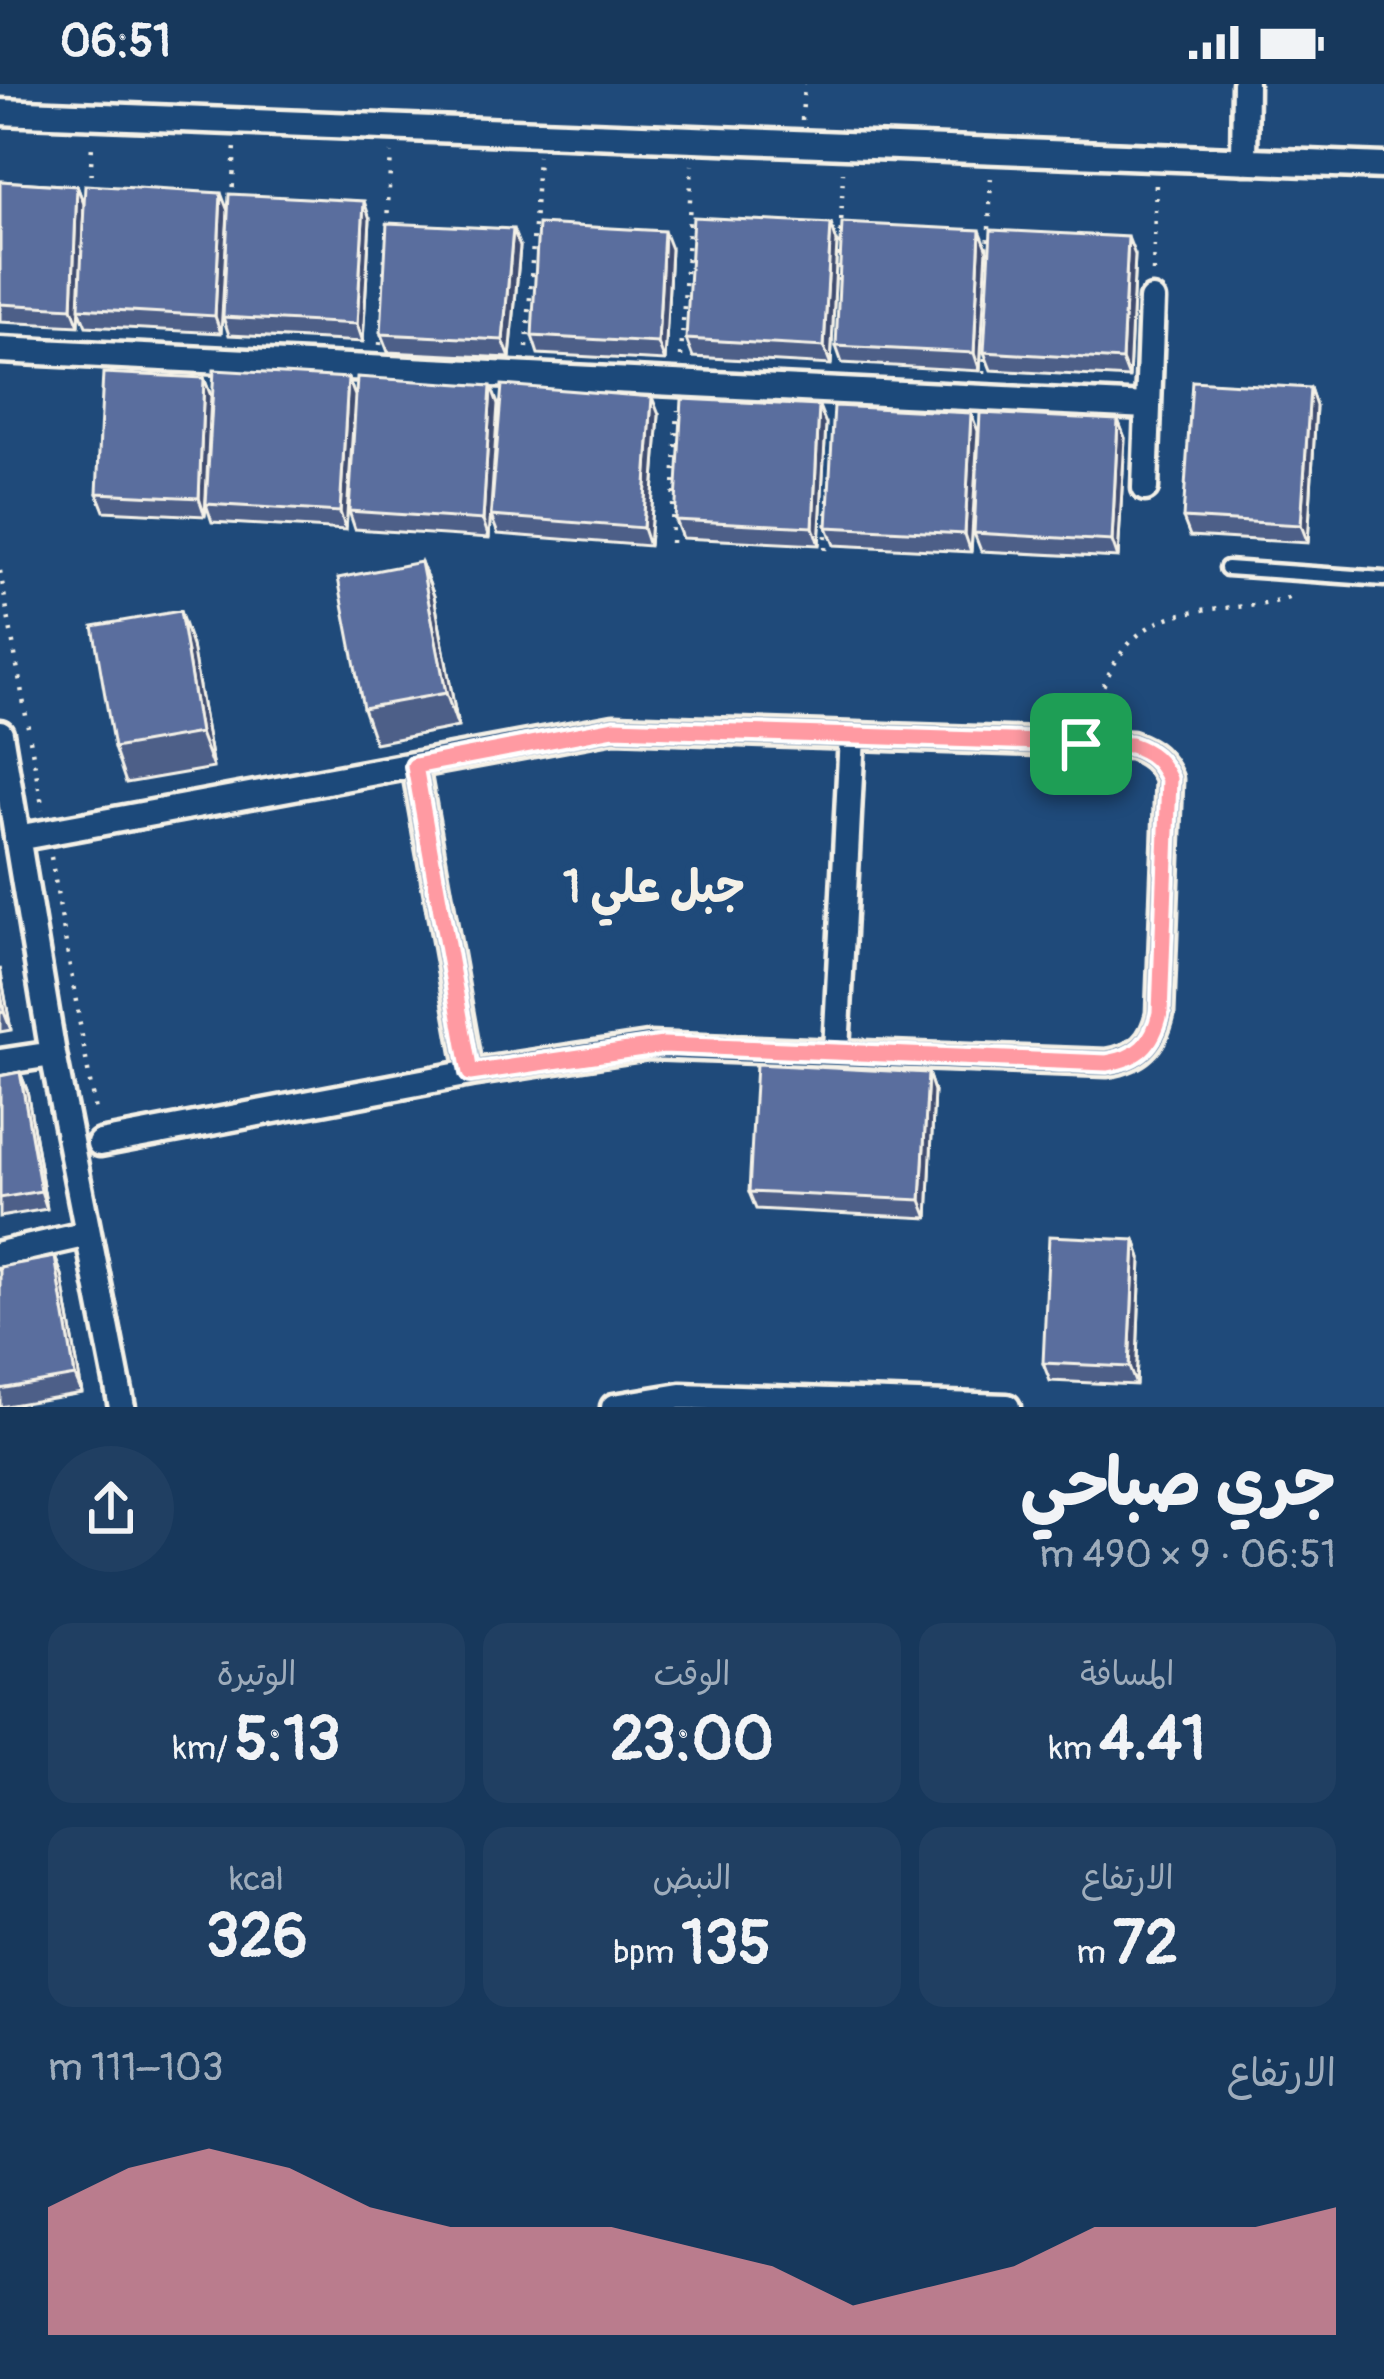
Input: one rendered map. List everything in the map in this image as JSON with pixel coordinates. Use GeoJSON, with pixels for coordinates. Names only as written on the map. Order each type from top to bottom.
{"type":"FeatureCollection","features":[{"type":"Feature","properties":{"kind":"street"},"geometry":{"type":"LineString","coordinates":[[1244,161],[1245,84]]}},
{"type":"Feature","properties":{"kind":"street"},"geometry":{"type":"LineString","coordinates":[[0,112],[1384,166]]}},
{"type":"Feature","properties":{"kind":"street"},"geometry":{"type":"LineString","coordinates":[[1144,488],[1152,300]]}},
{"type":"Feature","properties":{"kind":"street"},"geometry":{"type":"LineString","coordinates":[[0,350],[1148,406]]}},
{"type":"Feature","properties":{"kind":"street"},"geometry":{"type":"LineString","coordinates":[[17,838],[614,728],[1131,745],[1148,751],[1169,779],[1160,1013],[1155,1033],[1127,1059],[1107,1063],[648,1046],[470,1073],[100,1143]]}},
{"type":"Feature","properties":{"kind":"street"},"geometry":{"type":"LineString","coordinates":[[0,733],[3,775],[53,1054],[122,1407]]}},
{"type":"Feature","properties":{"kind":"street"},"geometry":{"type":"LineString","coordinates":[[836,1051],[852,736]]}},
{"type":"Feature","properties":{"kind":"street"},"geometry":{"type":"LineString","coordinates":[[415,766],[470,1073]]}},
{"type":"Feature","properties":{"kind":"street"},"geometry":{"type":"LineString","coordinates":[[0,1062],[53,1054]]}},
{"type":"Feature","properties":{"kind":"street"},"geometry":{"type":"LineString","coordinates":[[0,1254],[88,1234]]}},
{"type":"Feature","properties":{"kind":"street"},"geometry":{"type":"LineString","coordinates":[[614,1407],[681,1396],[1007,1407]]}},
{"type":"Feature","properties":{"kind":"lane"},"geometry":{"type":"LineString","coordinates":[[1227,568],[1384,579]]}},
{"type":"Feature","properties":{"kind":"path"},"geometry":{"type":"LineString","coordinates":[[801,143],[804,84]]}},
{"type":"Feature","properties":{"kind":"path"},"geometry":{"type":"LineString","coordinates":[[90,188],[94,116]]}},
{"type":"Feature","properties":{"kind":"path"},"geometry":{"type":"LineString","coordinates":[[231,217],[236,121]]}},
{"type":"Feature","properties":{"kind":"path"},"geometry":{"type":"LineString","coordinates":[[379,369],[392,129]]}},
{"type":"Feature","properties":{"kind":"path"},"geometry":{"type":"LineString","coordinates":[[525,378],[540,133]]}},
{"type":"Feature","properties":{"kind":"path"},"geometry":{"type":"LineString","coordinates":[[671,543],[694,139]]}},
{"type":"Feature","properties":{"kind":"path"},"geometry":{"type":"LineString","coordinates":[[839,301],[844,145]]}},
{"type":"Feature","properties":{"kind":"path"},"geometry":{"type":"LineString","coordinates":[[983,397],[992,151]]}},
{"type":"Feature","properties":{"kind":"path"},"geometry":{"type":"LineString","coordinates":[[1152,300],[1157,158]]}},
{"type":"Feature","properties":{"kind":"path"},"geometry":{"type":"LineString","coordinates":[[825,550],[831,458]]}},
{"type":"Feature","properties":{"kind":"path"},"geometry":{"type":"LineString","coordinates":[[0,571],[100,1143]]}},
{"type":"Feature","properties":{"kind":"path"},"geometry":{"type":"LineString","coordinates":[[1081,744],[1114,661],[1144,630],[1204,609],[1277,602],[1326,575]]}},
{"type":"Feature","properties":{"kind":"building"},"geometry":{"type":"Polygon","coordinates":[[[0,181],[77,186],[72,308],[0,304],[0,181]]]}},
{"type":"Feature","properties":{"kind":"building"},"geometry":{"type":"Polygon","coordinates":[[[85,185],[221,193],[215,316],[79,308],[85,185]]]}},
{"type":"Feature","properties":{"kind":"building"},"geometry":{"type":"Polygon","coordinates":[[[229,194],[364,201],[357,324],[223,317],[229,194]]]}},
{"type":"Feature","properties":{"kind":"building"},"geometry":{"type":"Polygon","coordinates":[[[693,217],[831,224],[824,347],[686,339],[693,217]]]}},
{"type":"Feature","properties":{"kind":"building"},"geometry":{"type":"Polygon","coordinates":[[[387,223],[513,229],[503,340],[381,334],[387,223]]]}},
{"type":"Feature","properties":{"kind":"building"},"geometry":{"type":"Polygon","coordinates":[[[842,223],[980,230],[974,353],[836,346],[842,223]]]}},
{"type":"Feature","properties":{"kind":"building"},"geometry":{"type":"Polygon","coordinates":[[[538,224],[664,231],[658,343],[532,336],[538,224]]]}},
{"type":"Feature","properties":{"kind":"building"},"geometry":{"type":"Polygon","coordinates":[[[991,230],[1128,237],[1122,360],[984,352],[991,230]]]}},
{"type":"Feature","properties":{"kind":"building"},"geometry":{"type":"Polygon","coordinates":[[[214,370],[348,378],[340,512],[206,504],[214,370]]]}},
{"type":"Feature","properties":{"kind":"building"},"geometry":{"type":"Polygon","coordinates":[[[103,373],[204,378],[199,498],[97,493],[103,373]]]}},
{"type":"Feature","properties":{"kind":"building"},"geometry":{"type":"Polygon","coordinates":[[[357,377],[491,386],[483,520],[349,511],[357,377]]]}},
{"type":"Feature","properties":{"kind":"building"},"geometry":{"type":"Polygon","coordinates":[[[1192,381],[1310,388],[1301,525],[1183,518],[1192,381]]]}},
{"type":"Feature","properties":{"kind":"building"},"geometry":{"type":"Polygon","coordinates":[[[502,385],[652,397],[643,528],[491,516],[502,385]]]}},
{"type":"Feature","properties":{"kind":"building"},"geometry":{"type":"Polygon","coordinates":[[[682,399],[819,406],[813,527],[675,520],[682,399]]]}},
{"type":"Feature","properties":{"kind":"building"},"geometry":{"type":"Polygon","coordinates":[[[834,406],[971,413],[965,534],[827,527],[834,406]]]}},
{"type":"Feature","properties":{"kind":"building"},"geometry":{"type":"Polygon","coordinates":[[[980,413],[1118,420],[1112,541],[974,533],[980,413]]]}},
{"type":"Feature","properties":{"kind":"building"},"geometry":{"type":"Polygon","coordinates":[[[421,562],[446,693],[363,708],[338,578],[421,562]]]}},
{"type":"Feature","properties":{"kind":"building"},"geometry":{"type":"Polygon","coordinates":[[[180,611],[200,733],[114,748],[93,626],[180,611]]]}},
{"type":"Feature","properties":{"kind":"building"},"geometry":{"type":"Polygon","coordinates":[[[756,1064],[928,1073],[921,1200],[749,1192],[756,1064]]]}},
{"type":"Feature","properties":{"kind":"building"},"geometry":{"type":"Polygon","coordinates":[[[20,1072],[41,1191],[0,1198],[0,1076],[20,1072]]]}},
{"type":"Feature","properties":{"kind":"building"},"geometry":{"type":"Polygon","coordinates":[[[1049,1236],[1135,1240],[1129,1367],[1043,1363],[1049,1236]]]}},
{"type":"Feature","properties":{"kind":"building"},"geometry":{"type":"Polygon","coordinates":[[[55,1257],[75,1376],[0,1389],[0,1267],[55,1257]]]}},
{"type":"Feature","properties":{"kind":"district","name":"جبل علي 1"},"geometry":{"type":"Point","coordinates":[654,886]}},
{"type":"Feature","properties":{"kind":"route"},"geometry":{"type":"LineString","coordinates":[[614,728],[1081,744],[1131,745],[1148,751],[1169,779],[1160,1013],[1155,1033],[1127,1059],[1107,1063],[663,1045],[470,1073],[415,766],[614,728]]}}]}
